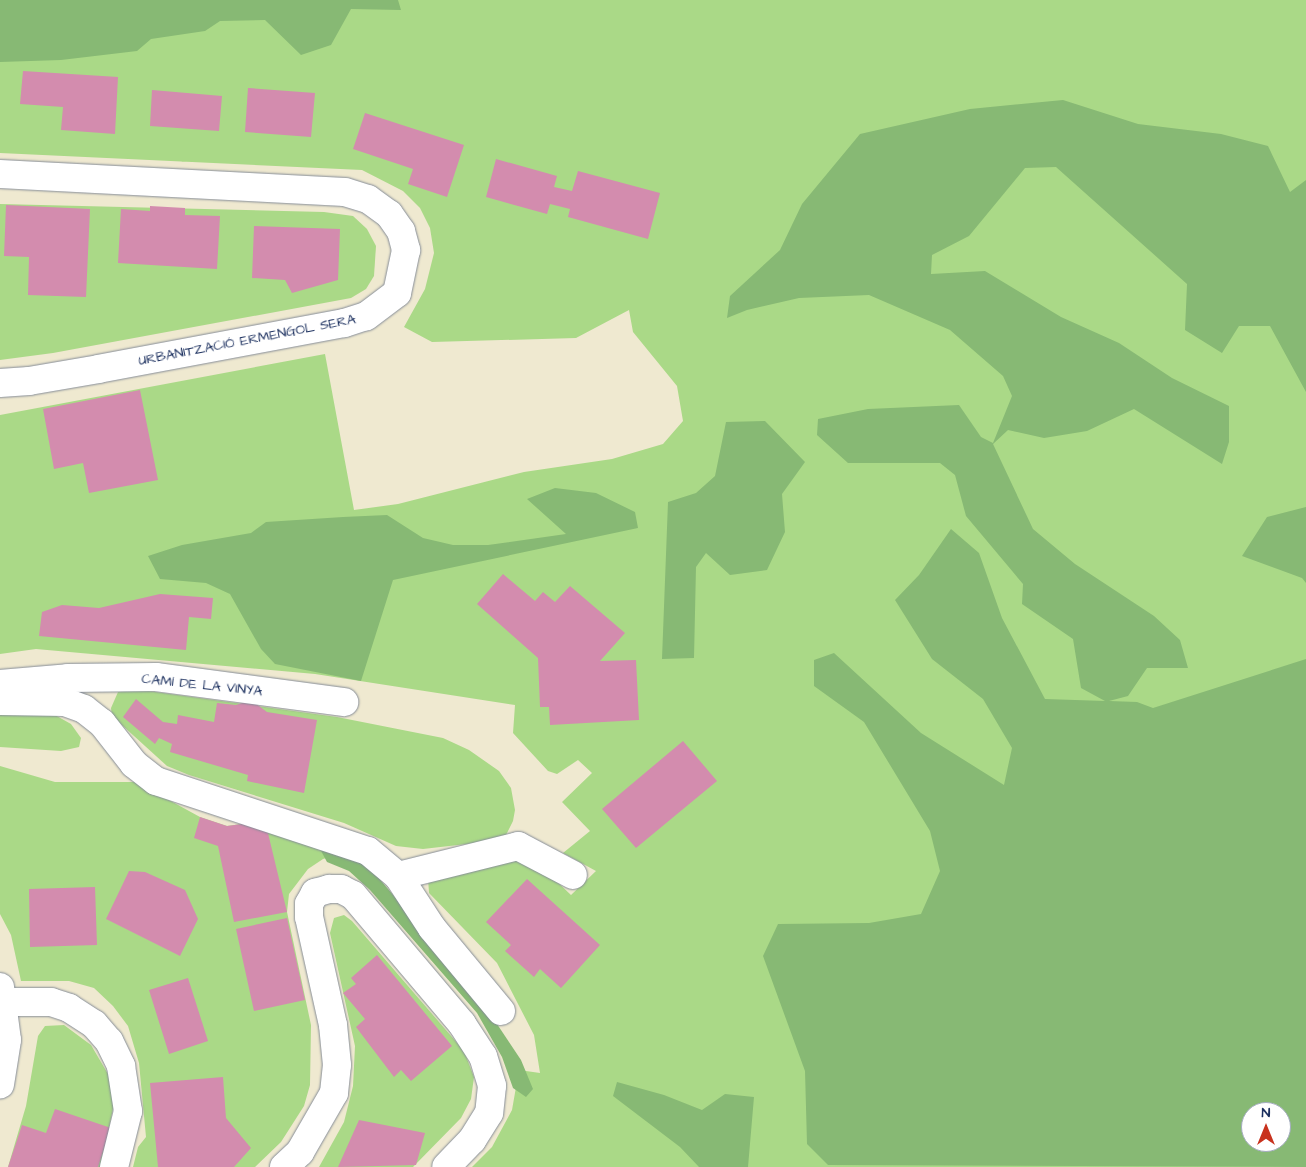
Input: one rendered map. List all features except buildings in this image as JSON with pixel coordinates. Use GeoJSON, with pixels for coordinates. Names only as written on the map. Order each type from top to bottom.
{"type":"FeatureCollection","features":[{"type":"Feature","properties":{"kind":"street","name":"URBANITZACIÓ ERMENGOL SERA"},"geometry":{"type":"LineString","coordinates":[[0,174],[345,192],[368,199],[389,214],[400,231],[406,250],[397,293],[366,316],[344,323],[109,367],[29,381],[0,383]]}},
{"type":"Feature","properties":{"kind":"street","name":"CAMÍ DE LA VINYA"},"geometry":{"type":"LineString","coordinates":[[0,684],[68,678],[156,677],[344,702]]}},
{"type":"Feature","properties":{"kind":"street"},"geometry":{"type":"LineString","coordinates":[[0,701],[65,702],[84,709],[102,723],[134,764],[156,781],[368,851],[398,876],[432,928],[501,1011]]}},
{"type":"Feature","properties":{"kind":"street"},"geometry":{"type":"LineString","coordinates":[[398,876],[518,846],[573,874]]}},
{"type":"Feature","properties":{"kind":"street"},"geometry":{"type":"LineString","coordinates":[[284,1167],[300,1152],[334,1094],[337,1066],[333,1025],[308,917],[309,904],[315,893],[341,888],[353,895],[462,1024],[484,1056],[492,1086],[489,1113],[472,1140],[446,1167]]}},
{"type":"Feature","properties":{"kind":"street"},"geometry":{"type":"LineString","coordinates":[[0,1084],[7,1040],[2,994],[51,1002],[69,1008],[94,1024],[109,1041],[121,1066],[128,1111],[114,1167]]}},
{"type":"Feature","properties":{"kind":"green space"},"geometry":{"type":"Polygon","coordinates":[[[0,0],[1306,0],[1306,1167],[472,1167],[492,1147],[512,1110],[519,1070],[540,1073],[534,1035],[497,963],[429,893],[428,878],[531,857],[571,895],[596,871],[563,853],[590,831],[562,802],[592,773],[578,760],[557,774],[548,771],[513,733],[515,705],[315,674],[36,649],[0,654],[0,415],[325,354],[354,510],[398,504],[524,472],[612,459],[663,444],[683,421],[677,386],[633,332],[629,310],[576,338],[432,342],[404,327],[425,289],[434,253],[430,228],[420,208],[403,191],[362,170],[0,153],[0,0]]]}},
{"type":"Feature","properties":{"kind":"green space"},"geometry":{"type":"Polygon","coordinates":[[[0,0],[398,0],[401,10],[351,9],[331,45],[301,55],[265,20],[220,21],[205,31],[151,39],[137,51],[61,60],[0,62],[0,0]]]}},
{"type":"Feature","properties":{"kind":"green space"},"geometry":{"type":"Polygon","coordinates":[[[1063,100],[1138,124],[1221,134],[1268,146],[1290,192],[1306,180],[1306,392],[1270,326],[1239,326],[1222,353],[1185,330],[1187,284],[1056,167],[1025,168],[969,236],[932,255],[931,274],[985,271],[1061,317],[1119,343],[1172,378],[1229,406],[1229,442],[1222,464],[1134,409],[1087,431],[1044,438],[1008,430],[993,444],[1033,529],[1075,564],[1154,616],[1180,640],[1188,668],[1147,668],[1128,696],[1109,701],[1137,702],[1153,708],[1306,659],[1306,1167],[828,1165],[807,1144],[805,1071],[763,956],[778,924],[869,923],[921,914],[940,871],[930,831],[864,722],[814,686],[814,660],[834,653],[921,733],[1004,785],[1012,748],[983,699],[932,659],[895,600],[919,575],[951,529],[979,553],[1002,618],[1045,699],[1105,701],[1081,688],[1073,639],[1022,604],[1023,584],[966,516],[955,475],[940,463],[848,463],[817,435],[818,419],[868,409],[959,405],[981,437],[993,443],[1012,396],[1003,376],[950,330],[869,295],[799,298],[747,310],[727,318],[730,296],[780,250],[802,204],[860,134],[970,109],[1063,100]]]}},
{"type":"Feature","properties":{"kind":"green space"},"geometry":{"type":"Polygon","coordinates":[[[0,204],[324,212],[353,216],[367,229],[376,246],[374,276],[366,289],[351,298],[53,353],[0,360],[0,204]]]}},
{"type":"Feature","properties":{"kind":"green space"},"geometry":{"type":"Polygon","coordinates":[[[765,421],[805,462],[782,494],[785,532],[767,570],[730,575],[706,553],[696,567],[694,658],[662,659],[668,502],[696,493],[715,476],[726,422],[765,421]]]}},
{"type":"Feature","properties":{"kind":"green space"},"geometry":{"type":"Polygon","coordinates":[[[555,488],[596,493],[635,512],[638,528],[393,580],[361,681],[275,664],[261,649],[230,594],[206,583],[160,579],[148,556],[182,545],[251,533],[266,522],[343,517],[387,515],[423,538],[453,545],[488,545],[566,534],[527,499],[555,488]]]}},
{"type":"Feature","properties":{"kind":"green space"},"geometry":{"type":"Polygon","coordinates":[[[1306,507],[1306,583],[1302,578],[1242,556],[1267,517],[1306,507]]]}},
{"type":"Feature","properties":{"kind":"green space"},"geometry":{"type":"Polygon","coordinates":[[[134,689],[337,717],[443,738],[469,750],[499,771],[511,788],[515,810],[513,821],[505,837],[493,841],[423,849],[396,846],[344,823],[189,775],[167,766],[112,716],[111,708],[118,692],[134,689]]]}},
{"type":"Feature","properties":{"kind":"green space"},"geometry":{"type":"Polygon","coordinates":[[[0,707],[55,715],[71,724],[81,738],[79,747],[61,751],[0,747],[0,707]]]}},
{"type":"Feature","properties":{"kind":"green space"},"geometry":{"type":"Polygon","coordinates":[[[0,766],[55,782],[136,782],[200,817],[227,826],[249,823],[341,854],[323,859],[308,869],[289,894],[287,912],[311,1025],[310,1085],[304,1106],[281,1142],[255,1167],[133,1167],[138,1147],[146,1137],[139,1063],[128,1026],[113,1006],[94,988],[69,981],[21,981],[11,935],[0,914],[0,766]]]}},
{"type":"Feature","properties":{"kind":"green space"},"geometry":{"type":"Polygon","coordinates":[[[335,844],[372,870],[477,994],[521,1060],[533,1089],[526,1097],[513,1088],[502,1057],[477,1013],[370,890],[349,871],[327,862],[320,849],[335,844]]]}},
{"type":"Feature","properties":{"kind":"green space"},"geometry":{"type":"Polygon","coordinates":[[[344,915],[352,921],[464,1051],[474,1077],[471,1099],[461,1118],[413,1167],[319,1167],[344,1122],[353,1086],[355,1046],[330,933],[334,918],[344,915]]]}},
{"type":"Feature","properties":{"kind":"green space"},"geometry":{"type":"Polygon","coordinates":[[[64,1025],[91,1045],[108,1074],[115,1099],[101,1167],[8,1167],[26,1106],[38,1036],[45,1026],[64,1025]]]}},
{"type":"Feature","properties":{"kind":"green space"},"geometry":{"type":"Polygon","coordinates":[[[617,1082],[664,1095],[702,1110],[725,1094],[754,1097],[748,1167],[699,1167],[680,1147],[613,1096],[617,1082]]]}}]}
